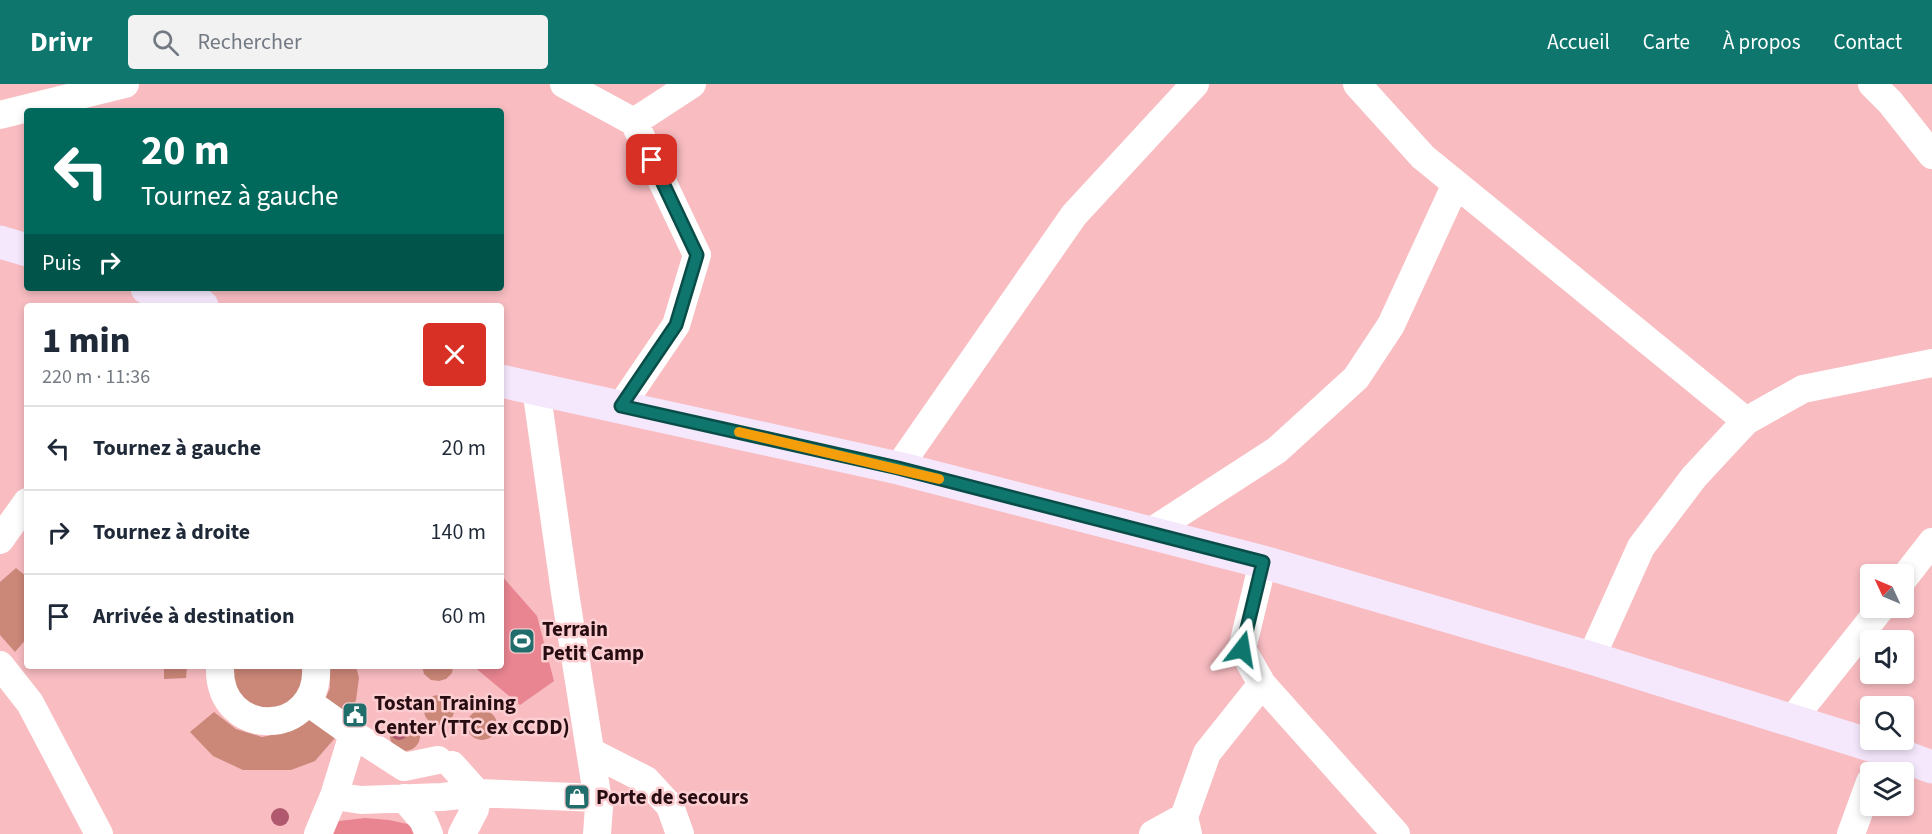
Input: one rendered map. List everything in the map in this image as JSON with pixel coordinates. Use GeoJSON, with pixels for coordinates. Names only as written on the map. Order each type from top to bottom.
{"type":"FeatureCollection","features":[{"type":"Feature","properties":{"kind":"main road"},"geometry":{"type":"LineString","coordinates":[[0,242],[24,249]]}},
{"type":"Feature","properties":{"kind":"main road"},"geometry":{"type":"LineString","coordinates":[[148,295],[187,303]]}},
{"type":"Feature","properties":{"kind":"main road"},"geometry":{"type":"LineString","coordinates":[[504,382],[898,468],[1263,562],[1591,658],[1791,721],[1879,761],[1932,768]]}},
{"type":"Feature","properties":{"kind":"street"},"geometry":{"type":"LineString","coordinates":[[28,108],[125,84]]}},
{"type":"Feature","properties":{"kind":"street"},"geometry":{"type":"LineString","coordinates":[[564,84],[634,122],[697,255],[676,325],[621,406]]}},
{"type":"Feature","properties":{"kind":"street"},"geometry":{"type":"LineString","coordinates":[[634,122],[692,84]]}},
{"type":"Feature","properties":{"kind":"street"},"geometry":{"type":"LineString","coordinates":[[898,468],[1074,215],[1195,84]]}},
{"type":"Feature","properties":{"kind":"street"},"geometry":{"type":"LineString","coordinates":[[1357,84],[1423,157],[1746,422]]}},
{"type":"Feature","properties":{"kind":"street"},"geometry":{"type":"LineString","coordinates":[[1872,84],[1890,102],[1932,155]]}},
{"type":"Feature","properties":{"kind":"street"},"geometry":{"type":"LineString","coordinates":[[0,115],[24,109]]}},
{"type":"Feature","properties":{"kind":"street"},"geometry":{"type":"LineString","coordinates":[[1149,533],[1277,450],[1356,378],[1391,325],[1456,184]]}},
{"type":"Feature","properties":{"kind":"street"},"geometry":{"type":"LineString","coordinates":[[1591,658],[1641,547],[1694,477],[1746,422],[1803,390],[1932,363]]}},
{"type":"Feature","properties":{"kind":"street"},"geometry":{"type":"LineString","coordinates":[[536,388],[565,593],[599,807],[597,834]]}},
{"type":"Feature","properties":{"kind":"street"},"geometry":{"type":"LineString","coordinates":[[0,540],[24,506]]}},
{"type":"Feature","properties":{"kind":"street"},"geometry":{"type":"LineString","coordinates":[[1914,565],[1932,542]]}},
{"type":"Feature","properties":{"kind":"street"},"geometry":{"type":"LineString","coordinates":[[1263,562],[1242,649],[1262,684],[1396,834]]}},
{"type":"Feature","properties":{"kind":"street"},"geometry":{"type":"LineString","coordinates":[[1791,721],[1873,618]]}},
{"type":"Feature","properties":{"kind":"street"},"geometry":{"type":"LineString","coordinates":[[0,665],[30,703],[99,834]]}},
{"type":"Feature","properties":{"kind":"street"},"geometry":{"type":"LineString","coordinates":[[220,669],[224,694],[232,707],[244,716],[258,721],[274,722],[289,717],[308,702],[316,683],[316,669]]}},
{"type":"Feature","properties":{"kind":"street"},"geometry":{"type":"LineString","coordinates":[[1153,834],[1186,826],[1207,753],[1262,684]]}},
{"type":"Feature","properties":{"kind":"street"},"geometry":{"type":"LineString","coordinates":[[308,702],[404,767],[446,764],[477,793]]}},
{"type":"Feature","properties":{"kind":"street"},"geometry":{"type":"LineString","coordinates":[[318,834],[334,796],[353,734]]}},
{"type":"Feature","properties":{"kind":"street"},"geometry":{"type":"LineString","coordinates":[[591,752],[646,780],[670,806],[680,834]]}},
{"type":"Feature","properties":{"kind":"street"},"geometry":{"type":"LineString","coordinates":[[442,797],[446,764]]}},
{"type":"Feature","properties":{"kind":"street"},"geometry":{"type":"LineString","coordinates":[[334,796],[361,800],[442,797],[477,793],[597,798]]}},
{"type":"Feature","properties":{"kind":"street"},"geometry":{"type":"LineString","coordinates":[[462,834],[475,809],[477,793]]}},
{"type":"Feature","properties":{"kind":"street"},"geometry":{"type":"LineString","coordinates":[[404,798],[423,820],[429,834]]}},
{"type":"Feature","properties":{"kind":"street"},"geometry":{"type":"LineString","coordinates":[[1851,834],[1860,809]]}},
{"type":"Feature","properties":{"kind":"shaded area","name":"Terrain Petit Camp"},"geometry":{"type":"Polygon","coordinates":[[[504,578],[537,616],[554,681],[520,705],[477,669],[504,669],[504,578]]]}},
{"type":"Feature","properties":{"kind":"shaded area"},"geometry":{"type":"Polygon","coordinates":[[[365,818],[412,825],[417,834],[328,834],[339,821],[365,818]]]}},
{"type":"Feature","properties":{"kind":"building"},"geometry":{"type":"Polygon","coordinates":[[[16,568],[24,575],[24,642],[15,652],[0,635],[0,582],[16,568]]]}},
{"type":"Feature","properties":{"kind":"building"},"geometry":{"type":"Polygon","coordinates":[[[187,669],[186,678],[164,679],[164,670],[187,669]]]}},
{"type":"Feature","properties":{"kind":"building"},"geometry":{"type":"Polygon","coordinates":[[[230,669],[309,669],[309,679],[277,715],[241,706],[230,669]]]}},
{"type":"Feature","properties":{"kind":"building"},"geometry":{"type":"Polygon","coordinates":[[[329,669],[357,669],[359,678],[356,700],[347,722],[323,704],[330,688],[329,669]]]}},
{"type":"Feature","properties":{"kind":"building"},"geometry":{"type":"Polygon","coordinates":[[[423,669],[453,669],[446,679],[439,681],[431,680],[424,674],[423,669]]]}},
{"type":"Feature","properties":{"kind":"building"},"geometry":{"type":"Polygon","coordinates":[[[439,695],[450,699],[454,710],[450,721],[439,725],[428,721],[424,710],[428,699],[439,695]]]}},
{"type":"Feature","properties":{"kind":"building"},"geometry":{"type":"Polygon","coordinates":[[[482,710],[493,714],[497,725],[493,736],[482,740],[471,736],[467,725],[471,714],[482,710]]]}},
{"type":"Feature","properties":{"kind":"building"},"geometry":{"type":"Polygon","coordinates":[[[214,712],[236,729],[262,737],[292,731],[313,713],[341,731],[315,761],[291,770],[243,770],[213,756],[190,732],[214,712]]]}},
{"type":"Feature","properties":{"kind":"building"},"geometry":{"type":"Polygon","coordinates":[[[405,721],[416,725],[420,736],[416,747],[405,751],[394,747],[390,736],[394,725],[405,721]]]}},
{"type":"Feature","properties":{"kind":"slow traffic"},"geometry":{"type":"LineString","coordinates":[[739,432],[939,479]]}},
{"type":"Feature","properties":{"kind":"place","name":"Terrain Petit Camp"},"geometry":{"type":"Point","coordinates":[522,641]}},
{"type":"Feature","properties":{"kind":"place","name":"Tostan Training Center (TTC ex CCDD)"},"geometry":{"type":"Point","coordinates":[355,715]}},
{"type":"Feature","properties":{"kind":"place","name":"Porte de secours"},"geometry":{"type":"Point","coordinates":[577,797]}},
{"type":"Feature","properties":{"kind":"route"},"geometry":{"type":"LineString","coordinates":[[652,160],[697,255],[676,325],[621,406],[898,468],[1263,562],[1242,649]]}}]}
